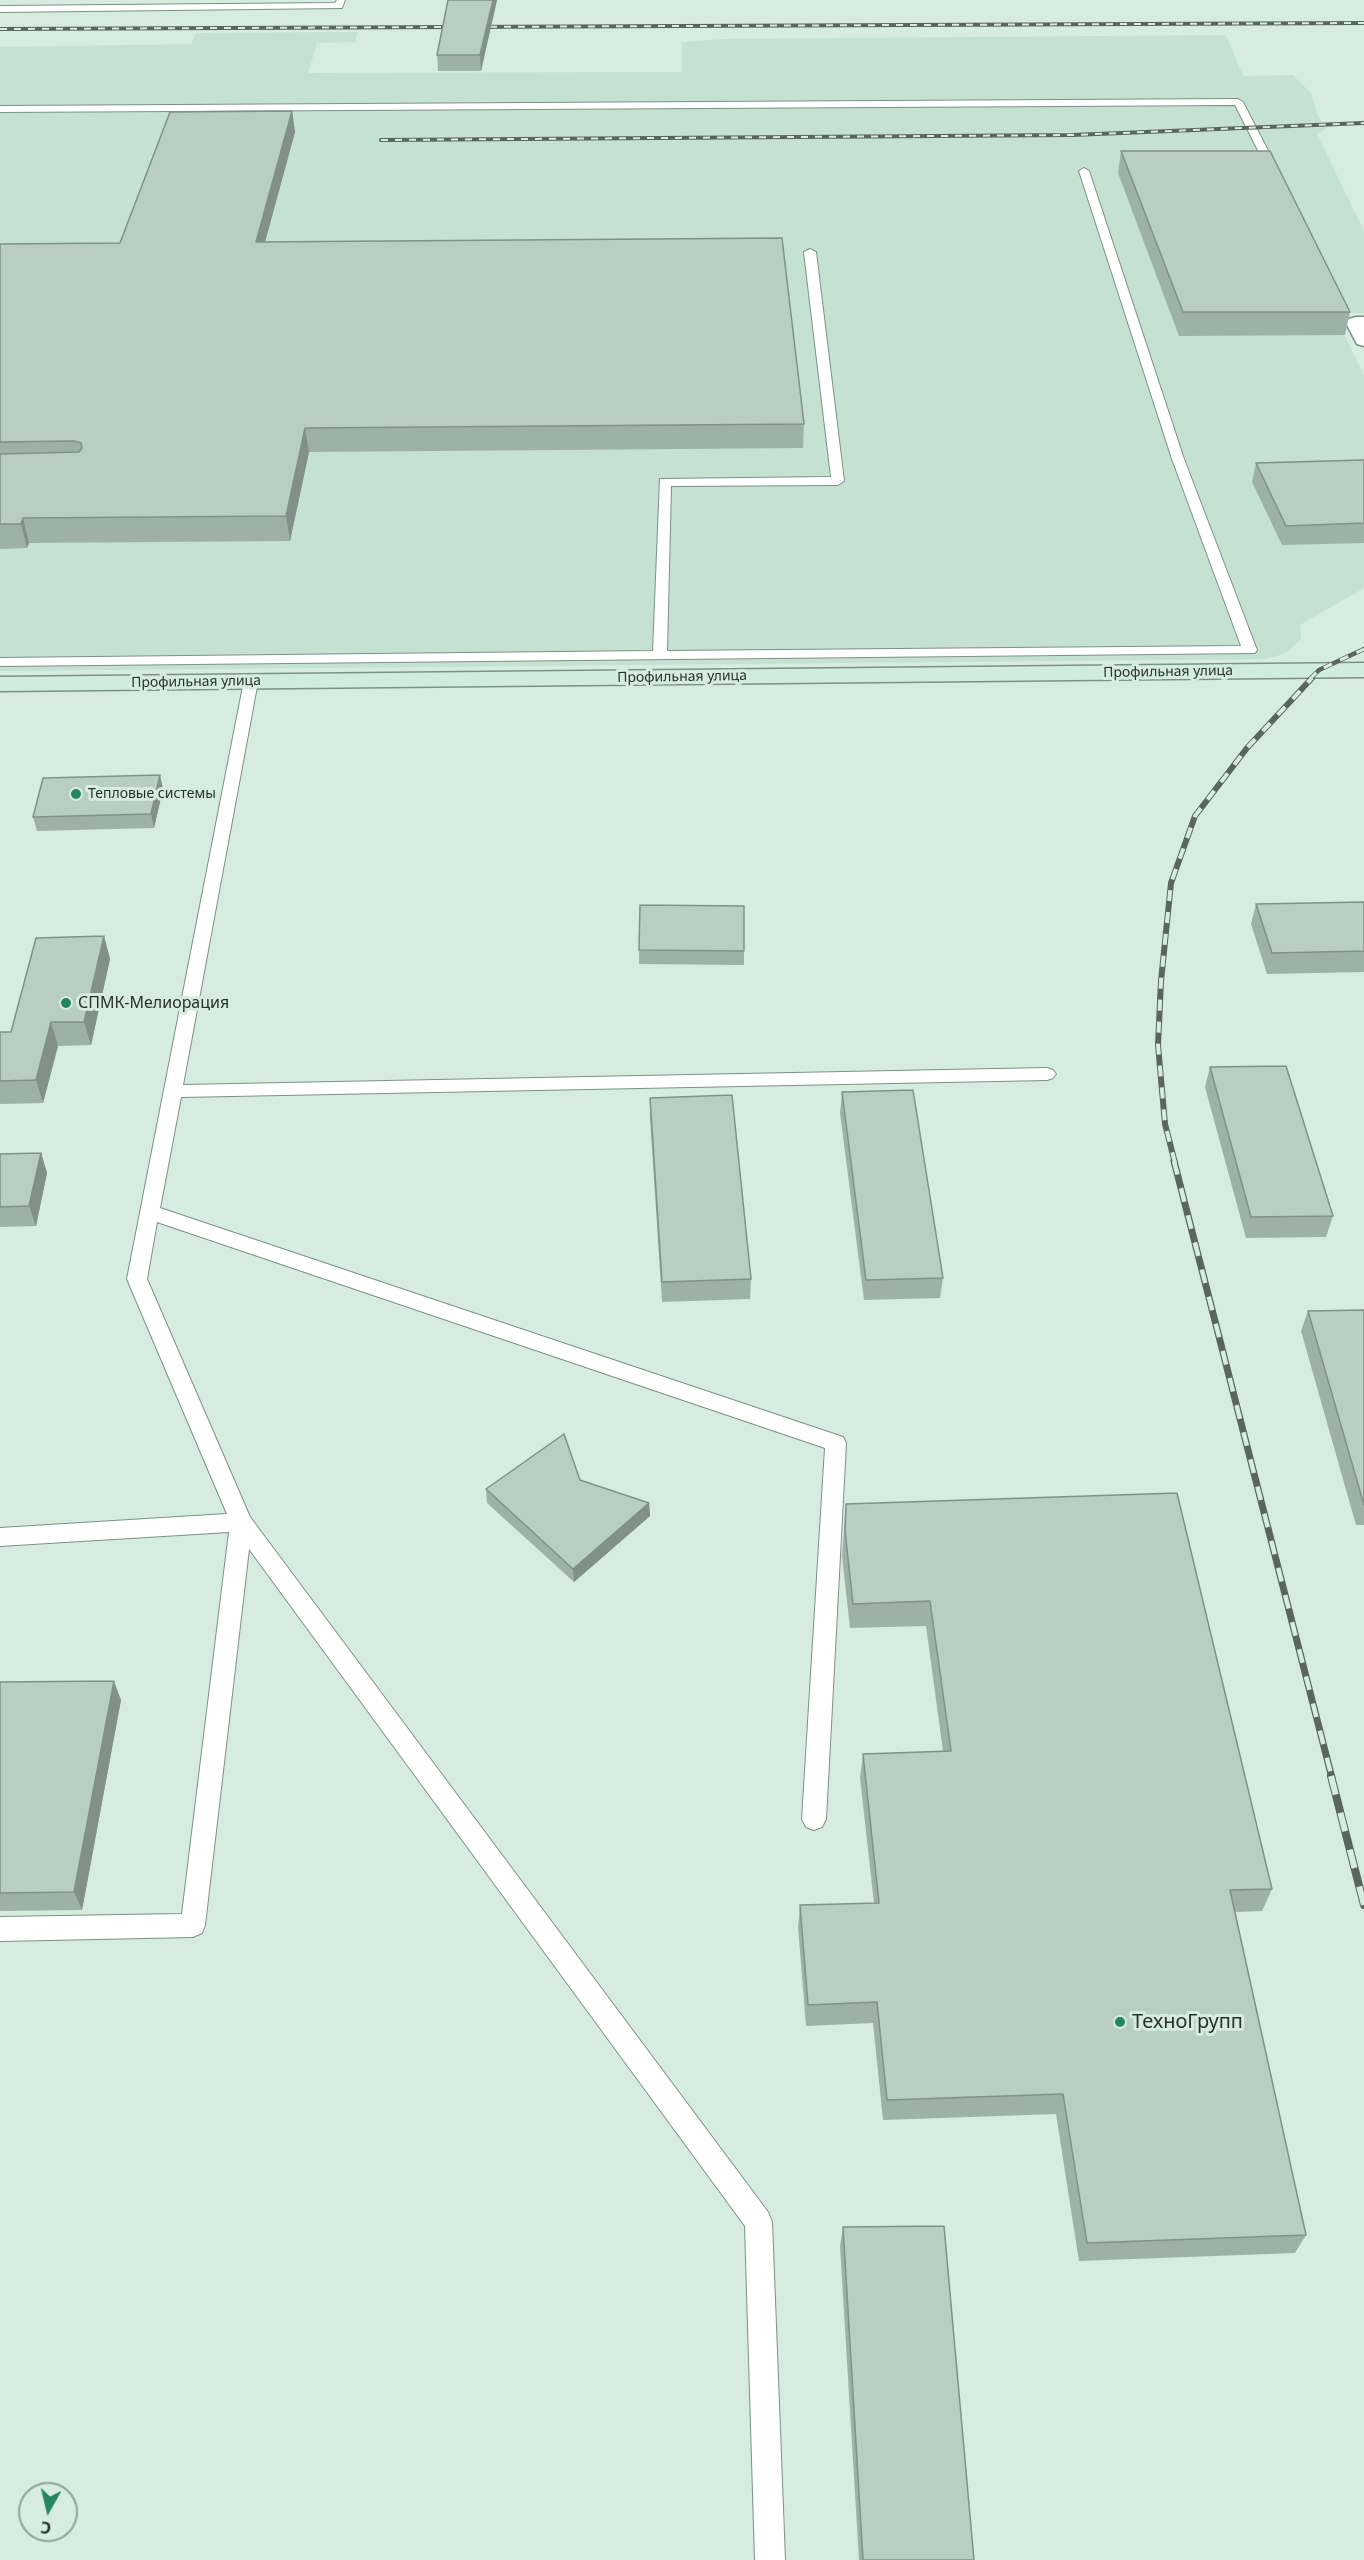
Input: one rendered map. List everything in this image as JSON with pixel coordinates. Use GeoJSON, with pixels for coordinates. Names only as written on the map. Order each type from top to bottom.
{"type":"FeatureCollection","features":[{"type":"Feature","properties":{"kind":"street"},"geometry":{"type":"LineString","coordinates":[[1364,323],[1356,323],[1364,340]]}},
{"type":"Feature","properties":{"kind":"street","name":"Профильная улица"},"geometry":{"type":"LineString","coordinates":[[0,684],[1364,670]]}},
{"type":"Feature","properties":{"kind":"lane"},"geometry":{"type":"LineString","coordinates":[[0,9],[339,6],[341,0]]}},
{"type":"Feature","properties":{"kind":"lane"},"geometry":{"type":"LineString","coordinates":[[0,110],[1238,102],[1277,179]]}},
{"type":"Feature","properties":{"kind":"lane"},"geometry":{"type":"LineString","coordinates":[[0,662],[1250,650],[1178,459],[1084,171]]}},
{"type":"Feature","properties":{"kind":"lane"},"geometry":{"type":"LineString","coordinates":[[660,656],[664,482],[838,481],[810,252]]}},
{"type":"Feature","properties":{"kind":"lane"},"geometry":{"type":"LineString","coordinates":[[251,681],[137,1279],[241,1522],[758,2222],[770,2560]]}},
{"type":"Feature","properties":{"kind":"lane"},"geometry":{"type":"LineString","coordinates":[[173,1091],[1047,1074]]}},
{"type":"Feature","properties":{"kind":"lane"},"geometry":{"type":"LineString","coordinates":[[150,1212],[836,1443],[814,1819]]}},
{"type":"Feature","properties":{"kind":"lane"},"geometry":{"type":"LineString","coordinates":[[0,1537],[241,1522]]}},
{"type":"Feature","properties":{"kind":"lane"},"geometry":{"type":"LineString","coordinates":[[0,1929],[193,1926],[241,1522]]}},
{"type":"Feature","properties":{"kind":"shaded area"},"geometry":{"type":"Polygon","coordinates":[[[358,32],[355,42],[317,43],[308,73],[682,72],[682,42],[723,39],[1226,35],[1243,76],[1293,75],[1311,93],[1317,114],[1326,129],[1317,134],[1364,231],[1364,313],[1334,313],[1364,376],[1364,588],[1300,625],[1301,639],[1286,653],[1267,659],[0,671],[0,47],[191,44],[196,33],[358,32]]]}},
{"type":"Feature","properties":{"kind":"building"},"geometry":{"type":"Polygon","coordinates":[[[448,0],[493,0],[480,55],[437,55],[448,0]]]}},
{"type":"Feature","properties":{"kind":"building"},"geometry":{"type":"Polygon","coordinates":[[[292,111],[256,242],[782,238],[804,424],[305,428],[286,516],[23,518],[21,524],[0,524],[0,454],[79,452],[82,448],[81,443],[74,441],[0,442],[0,244],[120,243],[170,112],[292,111]]]}},
{"type":"Feature","properties":{"kind":"building"},"geometry":{"type":"Polygon","coordinates":[[[1121,151],[1270,151],[1350,312],[1183,312],[1121,151]]]}},
{"type":"Feature","properties":{"kind":"building"},"geometry":{"type":"Polygon","coordinates":[[[1364,460],[1364,523],[1286,526],[1256,463],[1364,460]]]}},
{"type":"Feature","properties":{"kind":"building"},"geometry":{"type":"Polygon","coordinates":[[[160,775],[151,814],[33,817],[43,778],[160,775]]]}},
{"type":"Feature","properties":{"kind":"building"},"geometry":{"type":"Polygon","coordinates":[[[1364,902],[1364,951],[1272,953],[1256,904],[1364,902]]]}},
{"type":"Feature","properties":{"kind":"building"},"geometry":{"type":"Polygon","coordinates":[[[640,905],[744,906],[744,951],[639,950],[640,905]]]}},
{"type":"Feature","properties":{"kind":"building"},"geometry":{"type":"Polygon","coordinates":[[[104,936],[84,1022],[51,1022],[36,1080],[0,1081],[0,1032],[11,1032],[36,938],[104,936]]]}},
{"type":"Feature","properties":{"kind":"building"},"geometry":{"type":"Polygon","coordinates":[[[1286,1066],[1333,1216],[1251,1217],[1210,1067],[1286,1066]]]}},
{"type":"Feature","properties":{"kind":"building"},"geometry":{"type":"Polygon","coordinates":[[[913,1090],[943,1278],[866,1280],[842,1092],[913,1090]]]}},
{"type":"Feature","properties":{"kind":"building"},"geometry":{"type":"Polygon","coordinates":[[[732,1095],[751,1279],[662,1282],[650,1098],[732,1095]]]}},
{"type":"Feature","properties":{"kind":"building"},"geometry":{"type":"Polygon","coordinates":[[[41,1153],[29,1206],[0,1207],[0,1154],[41,1153]]]}},
{"type":"Feature","properties":{"kind":"building"},"geometry":{"type":"Polygon","coordinates":[[[1364,1310],[1364,1505],[1308,1311],[1364,1310]]]}},
{"type":"Feature","properties":{"kind":"building"},"geometry":{"type":"Polygon","coordinates":[[[564,1434],[580,1480],[649,1503],[573,1569],[486,1489],[564,1434]]]}},
{"type":"Feature","properties":{"kind":"building"},"geometry":{"type":"Polygon","coordinates":[[[1177,1493],[1272,1889],[1230,1890],[1306,2235],[1087,2243],[1063,2094],[887,2100],[877,2002],[808,2005],[800,1905],[879,1903],[863,1754],[951,1751],[930,1601],[853,1604],[845,1531],[846,1504],[1177,1493]]]}},
{"type":"Feature","properties":{"kind":"building"},"geometry":{"type":"Polygon","coordinates":[[[114,1681],[74,1892],[0,1893],[0,1682],[114,1681]]]}},
{"type":"Feature","properties":{"kind":"building"},"geometry":{"type":"Polygon","coordinates":[[[944,2226],[974,2560],[863,2560],[843,2227],[944,2226]]]}},
{"type":"Feature","properties":{"kind":"railway"},"geometry":{"type":"LineString","coordinates":[[0,29],[1364,23]]}},
{"type":"Feature","properties":{"kind":"railway"},"geometry":{"type":"LineString","coordinates":[[381,140],[1073,135],[1364,123]]}},
{"type":"Feature","properties":{"kind":"railway"},"geometry":{"type":"LineString","coordinates":[[1310,679],[1319,670],[1364,649]]}},
{"type":"Feature","properties":{"kind":"railway"},"geometry":{"type":"LineString","coordinates":[[1175,1163],[1165,1124],[1158,1045],[1161,981],[1171,883],[1195,816],[1247,748],[1312,678]]}},
{"type":"Feature","properties":{"kind":"railway"},"geometry":{"type":"LineString","coordinates":[[1174,1161],[1332,1778]]}},
{"type":"Feature","properties":{"kind":"railway"},"geometry":{"type":"LineString","coordinates":[[1331,1776],[1364,1905]]}},
{"type":"Feature","properties":{"kind":"place","name":"Тепловые системы"},"geometry":{"type":"Point","coordinates":[76,794]}},
{"type":"Feature","properties":{"kind":"place","name":"СПМК-Мелиорация"},"geometry":{"type":"Point","coordinates":[66,1003]}},
{"type":"Feature","properties":{"kind":"place","name":"ТехноГрупп"},"geometry":{"type":"Point","coordinates":[1120,2022]}}]}
